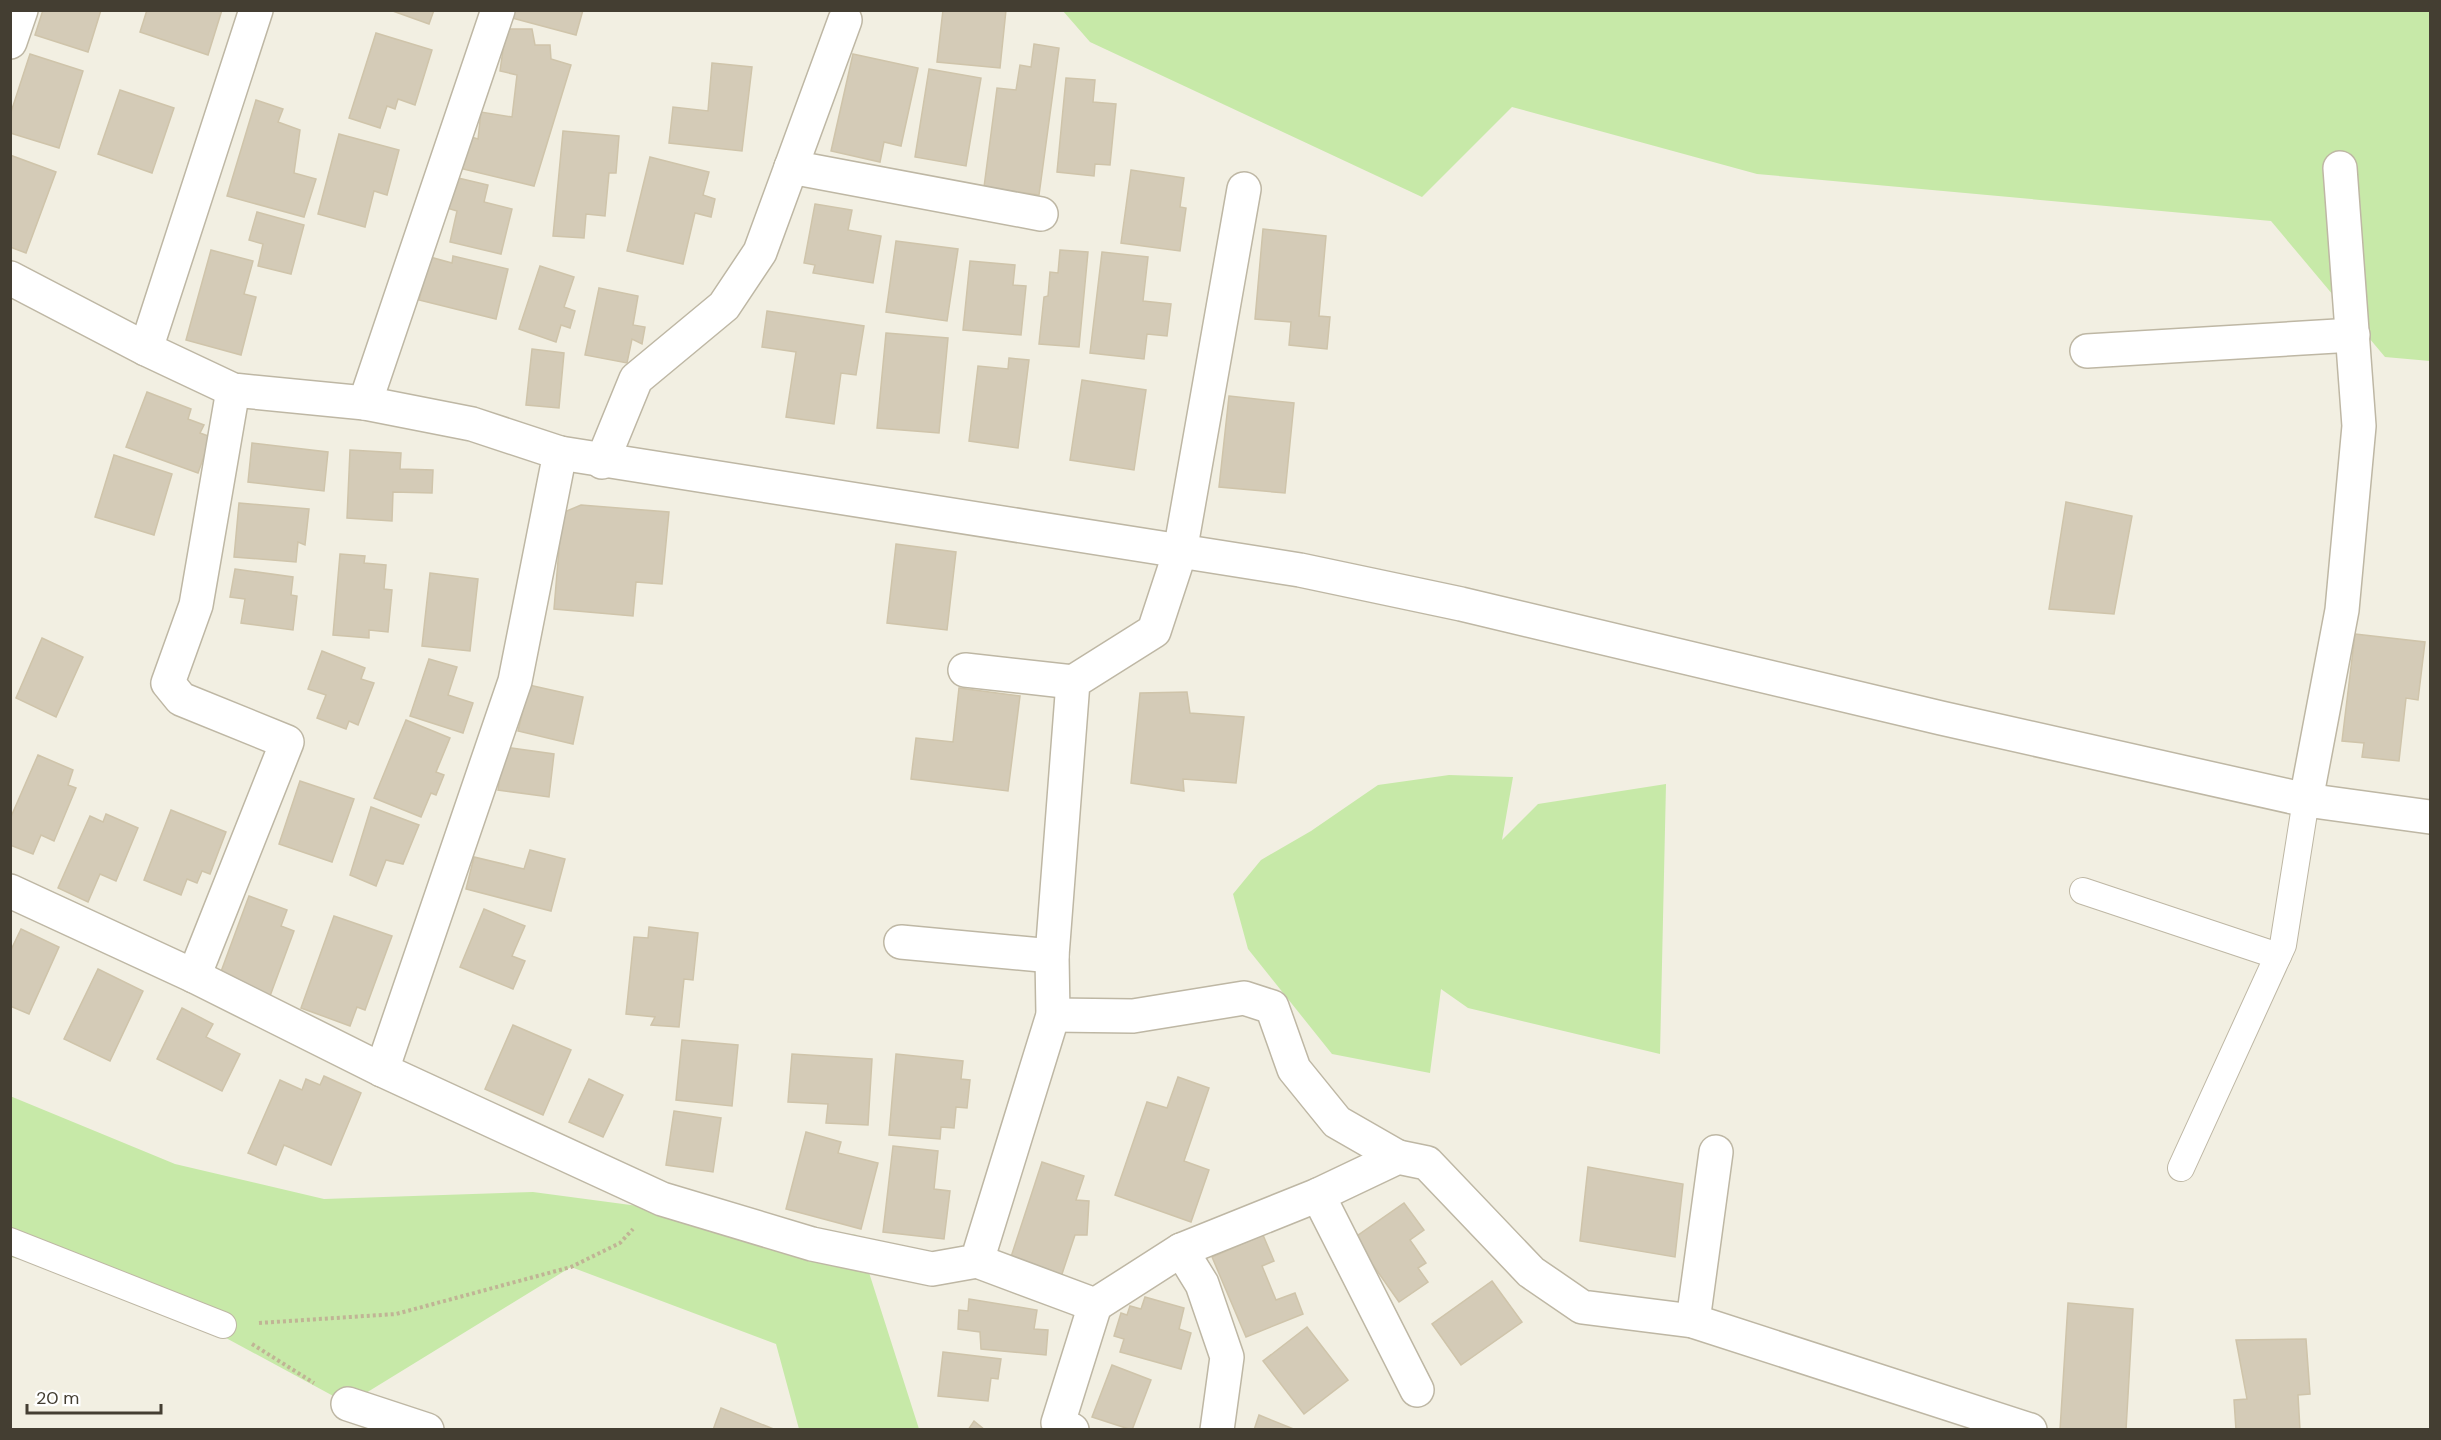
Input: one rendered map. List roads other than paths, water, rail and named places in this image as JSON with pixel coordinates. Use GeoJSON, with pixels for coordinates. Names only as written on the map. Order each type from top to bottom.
{"type":"FeatureCollection","features":[{"type":"Feature","properties":{"kind":"street"},"geometry":{"type":"LineString","coordinates":[[10,42],[21,10]]}},
{"type":"Feature","properties":{"kind":"street"},"geometry":{"type":"LineString","coordinates":[[146,349],[256,10]]}},
{"type":"Feature","properties":{"kind":"street"},"geometry":{"type":"LineString","coordinates":[[365,403],[498,10]]}},
{"type":"Feature","properties":{"kind":"street"},"geometry":{"type":"LineString","coordinates":[[602,462],[636,379],[724,306],[760,252],[845,20]]}},
{"type":"Feature","properties":{"kind":"street"},"geometry":{"type":"LineString","coordinates":[[791,167],[1041,214]]}},
{"type":"Feature","properties":{"kind":"street"},"geometry":{"type":"LineString","coordinates":[[2306,801],[2342,610],[2359,426],[2340,168]]}},
{"type":"Feature","properties":{"kind":"street"},"geometry":{"type":"LineString","coordinates":[[965,670],[1073,682],[1154,631],[1180,552],[1244,189]]}},
{"type":"Feature","properties":{"kind":"street"},"geometry":{"type":"LineString","coordinates":[[10,278],[146,349],[233,390],[365,403],[472,424],[560,453],[602,462],[1300,570],[1461,604],[2306,801],[2430,817]]}},
{"type":"Feature","properties":{"kind":"street"},"geometry":{"type":"LineString","coordinates":[[2087,351],[2353,335]]}},
{"type":"Feature","properties":{"kind":"street"},"geometry":{"type":"LineString","coordinates":[[194,976],[287,742],[181,699],[168,683],[196,605],[233,390]]}},
{"type":"Feature","properties":{"kind":"street"},"geometry":{"type":"LineString","coordinates":[[382,1070],[515,681],[560,453]]}},
{"type":"Feature","properties":{"kind":"street"},"geometry":{"type":"LineString","coordinates":[[977,1261],[1053,1015],[1052,956],[1073,682]]}},
{"type":"Feature","properties":{"kind":"street"},"geometry":{"type":"LineString","coordinates":[[10,891],[194,976],[382,1070],[662,1199],[812,1244],[932,1269],[977,1261],[1095,1305]]}},
{"type":"Feature","properties":{"kind":"street"},"geometry":{"type":"LineString","coordinates":[[902,942],[1052,956]]}},
{"type":"Feature","properties":{"kind":"street"},"geometry":{"type":"LineString","coordinates":[[1053,1015],[1133,1016],[1244,998],[1272,1007],[1294,1070],[1337,1122],[1398,1157],[1427,1163],[1531,1272],[1582,1307],[1694,1321],[2030,1430]]}},
{"type":"Feature","properties":{"kind":"street"},"geometry":{"type":"LineString","coordinates":[[1694,1321],[1716,1152]]}},
{"type":"Feature","properties":{"kind":"street"},"geometry":{"type":"LineString","coordinates":[[1072,1430],[1058,1423],[1095,1305],[1181,1250],[1318,1195],[1398,1157]]}},
{"type":"Feature","properties":{"kind":"street"},"geometry":{"type":"LineString","coordinates":[[1318,1195],[1417,1390]]}},
{"type":"Feature","properties":{"kind":"street"},"geometry":{"type":"LineString","coordinates":[[1181,1250],[1202,1284],[1227,1357],[1216,1430]]}},
{"type":"Feature","properties":{"kind":"street"},"geometry":{"type":"LineString","coordinates":[[348,1404],[427,1430]]}},
{"type":"Feature","properties":{"kind":"lane"},"geometry":{"type":"LineString","coordinates":[[2181,1168],[2283,945],[2306,801]]}},
{"type":"Feature","properties":{"kind":"lane"},"geometry":{"type":"LineString","coordinates":[[2083,891],[2278,956]]}},
{"type":"Feature","properties":{"kind":"lane"},"geometry":{"type":"LineString","coordinates":[[10,1240],[223,1325]]}}]}
